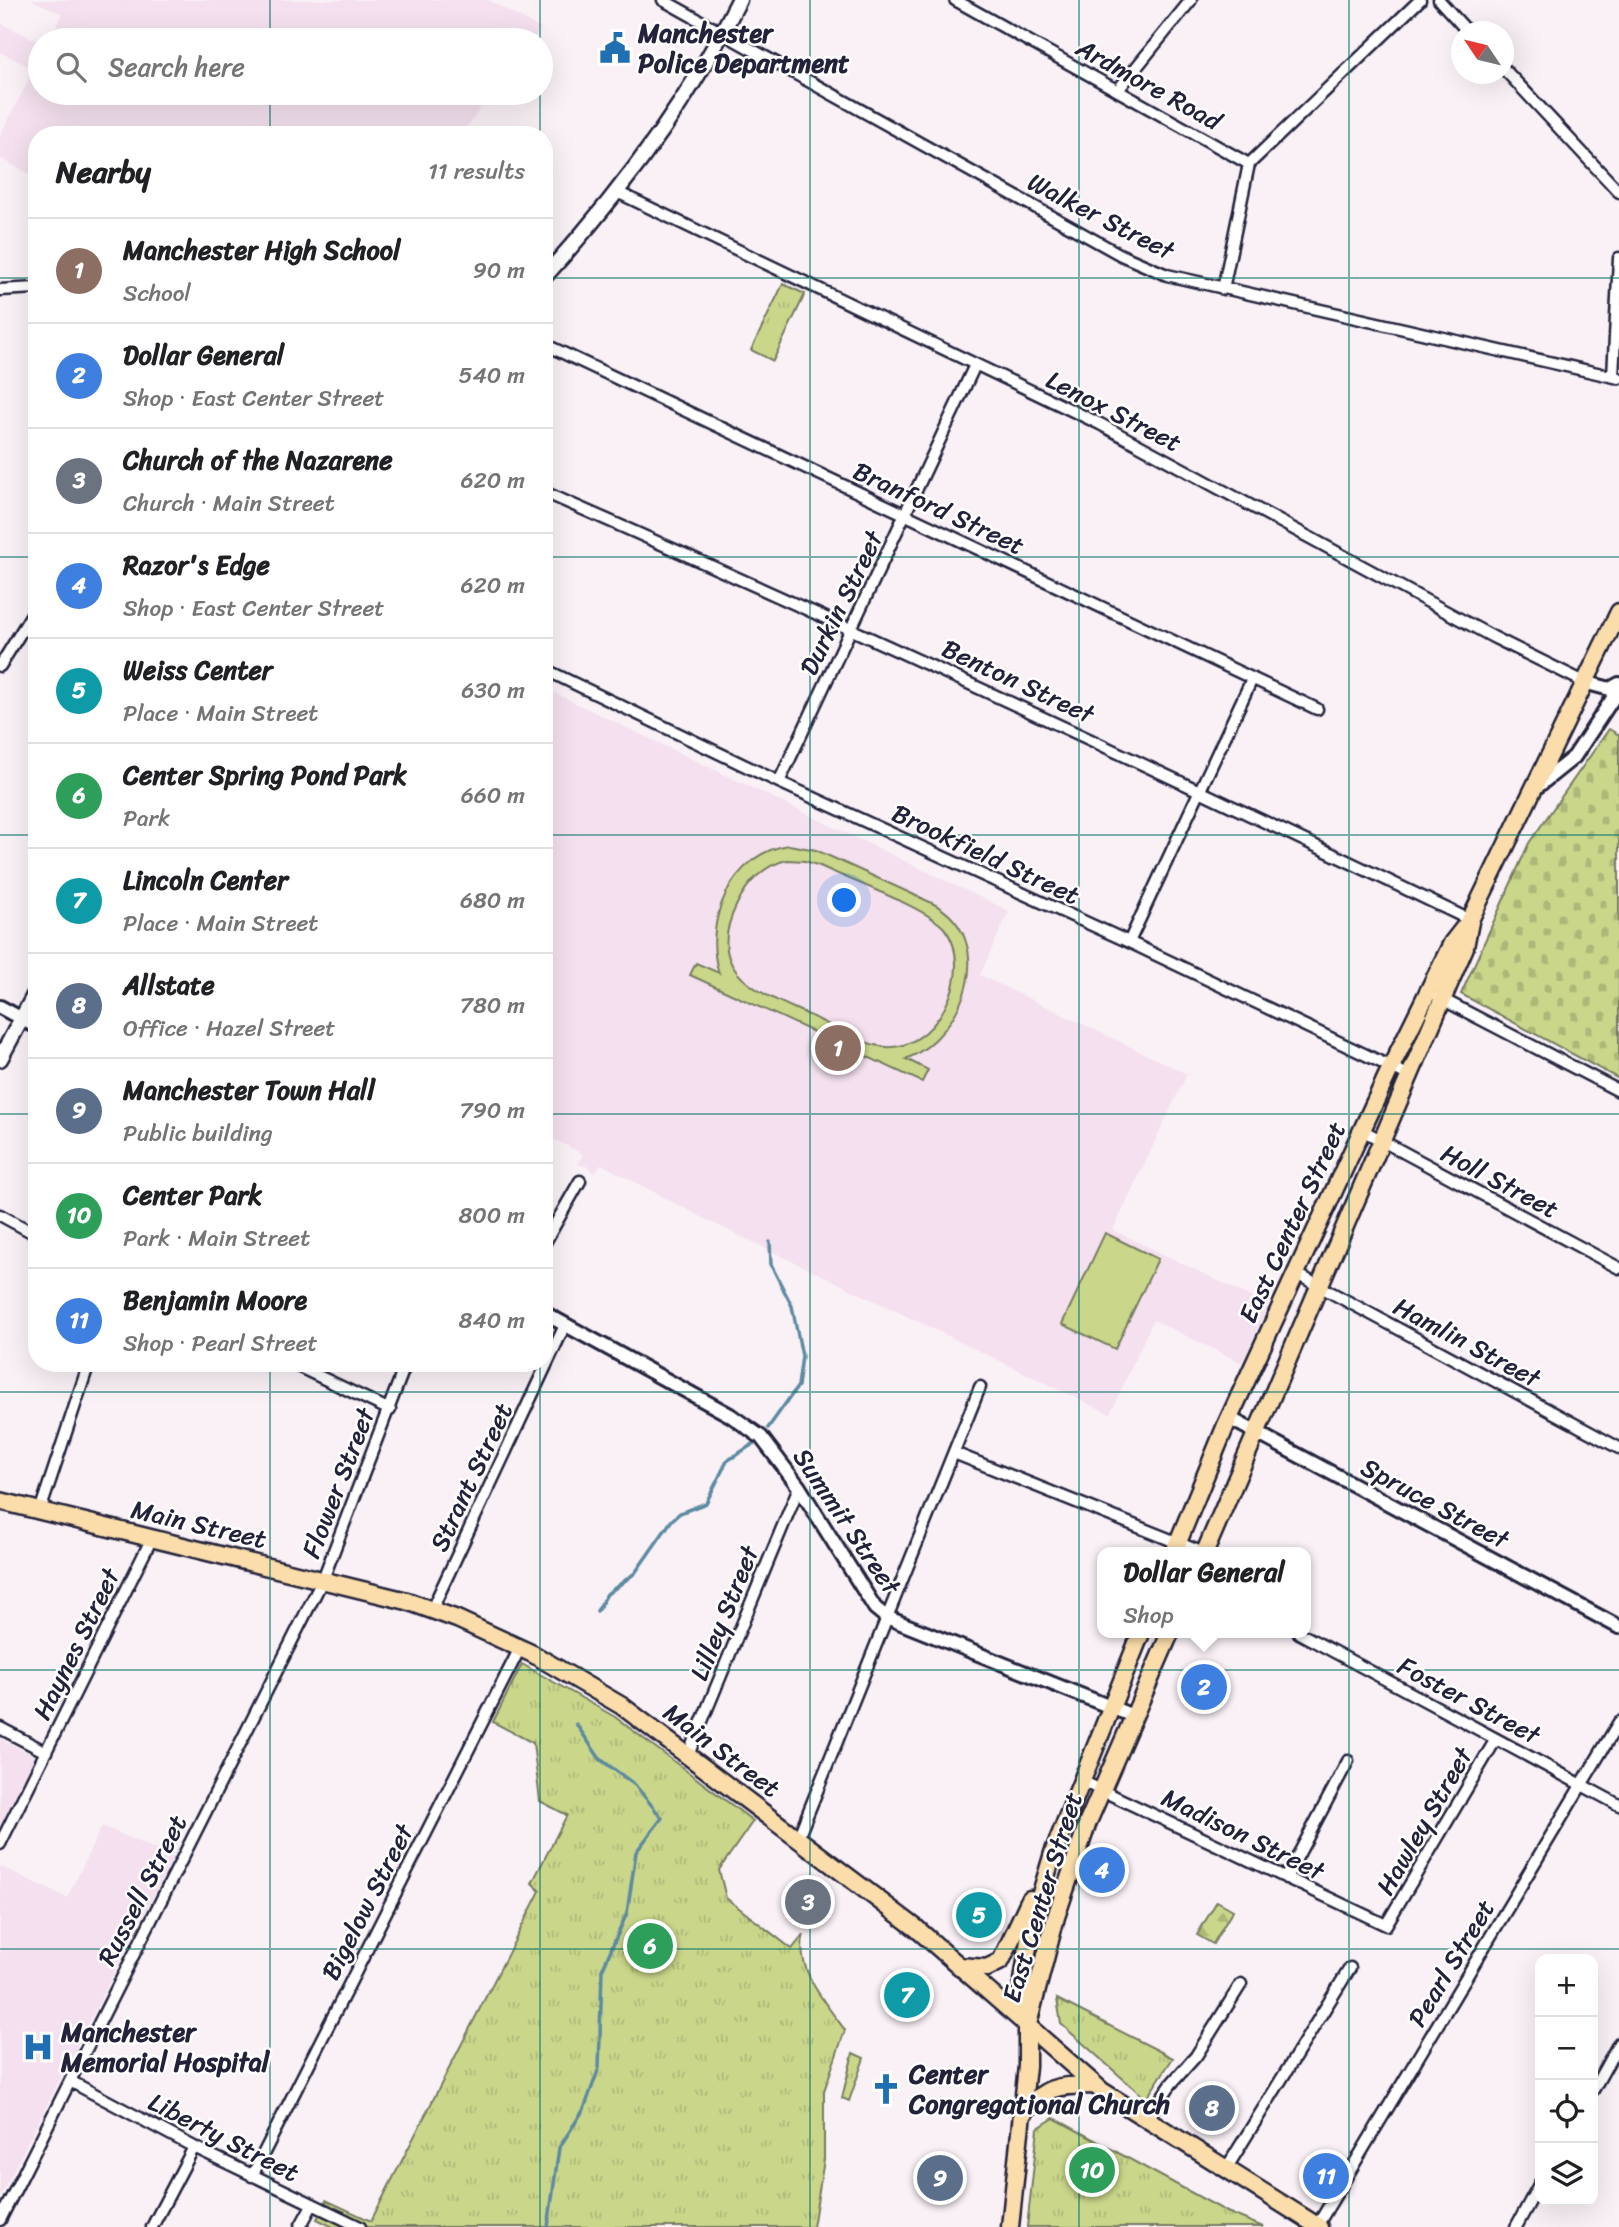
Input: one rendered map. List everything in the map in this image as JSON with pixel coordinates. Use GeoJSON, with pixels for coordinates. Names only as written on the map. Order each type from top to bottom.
{"type":"FeatureCollection","features":[{"type":"Feature","properties":{"kind":"main road"},"geometry":{"type":"LineString","coordinates":[[553,266],[617,191],[680,103],[738,0]]}},
{"type":"Feature","properties":{"kind":"main road","name":"East Center Street"},"geometry":{"type":"LineString","coordinates":[[1205,1547],[1410,1076],[1452,943],[1470,919],[1619,612]]}},
{"type":"Feature","properties":{"kind":"main road","name":"East Center Street"},"geometry":{"type":"LineString","coordinates":[[1175,1547],[1229,1418],[1391,1067],[1435,996]]}},
{"type":"Feature","properties":{"kind":"main road"},"geometry":{"type":"LineString","coordinates":[[0,1059],[28,1006]]}},
{"type":"Feature","properties":{"kind":"main road","name":"Main Street"},"geometry":{"type":"LineString","coordinates":[[0,1501],[323,1579],[432,1609],[520,1648],[602,1693],[916,1928],[1094,2085],[1318,2226]]}},
{"type":"Feature","properties":{"kind":"main road","name":"East Center Street"},"geometry":{"type":"LineString","coordinates":[[1027,2026],[1021,1999],[1023,1970],[1045,1877],[1139,1638]]}},
{"type":"Feature","properties":{"kind":"main road","name":"East Center Street"},"geometry":{"type":"LineString","coordinates":[[1027,2026],[1066,1884],[1101,1790],[1168,1638]]}},
{"type":"Feature","properties":{"kind":"main road"},"geometry":{"type":"LineString","coordinates":[[959,1966],[987,1968],[1001,1961],[1029,1902],[1045,1877],[1066,1884]]}},
{"type":"Feature","properties":{"kind":"main road"},"geometry":{"type":"LineString","coordinates":[[1010,2227],[1022,2115],[1027,2026]]}},
{"type":"Feature","properties":{"kind":"main road"},"geometry":{"type":"LineString","coordinates":[[1022,2115],[1038,2096],[1049,2089],[1094,2085]]}},
{"type":"Feature","properties":{"kind":"street","name":"Walker Street"},"geometry":{"type":"LineString","coordinates":[[663,0],[1121,256],[1167,275],[1616,377]]}},
{"type":"Feature","properties":{"kind":"street","name":"Ardmore Road"},"geometry":{"type":"LineString","coordinates":[[955,0],[1249,164]]}},
{"type":"Feature","properties":{"kind":"street"},"geometry":{"type":"LineString","coordinates":[[1118,90],[1191,0]]}},
{"type":"Feature","properties":{"kind":"street"},"geometry":{"type":"LineString","coordinates":[[1223,289],[1249,164],[1420,0]]}},
{"type":"Feature","properties":{"kind":"street"},"geometry":{"type":"LineString","coordinates":[[1439,0],[1458,21]]}},
{"type":"Feature","properties":{"kind":"street"},"geometry":{"type":"LineString","coordinates":[[1514,81],[1619,192]]}},
{"type":"Feature","properties":{"kind":"street","name":"Lenox Street"},"geometry":{"type":"LineString","coordinates":[[617,191],[1100,424],[1482,632],[1584,682]]}},
{"type":"Feature","properties":{"kind":"street"},"geometry":{"type":"LineString","coordinates":[[1616,377],[1619,258]]}},
{"type":"Feature","properties":{"kind":"street"},"geometry":{"type":"LineString","coordinates":[[0,290],[28,288]]}},
{"type":"Feature","properties":{"kind":"street","name":"Branford Street"},"geometry":{"type":"LineString","coordinates":[[553,348],[1317,709]]}},
{"type":"Feature","properties":{"kind":"street","name":"Durkin Street"},"geometry":{"type":"LineString","coordinates":[[779,782],[975,365]]}},
{"type":"Feature","properties":{"kind":"street","name":"Benton Street"},"geometry":{"type":"LineString","coordinates":[[553,496],[852,627],[1202,790],[1470,919]]}},
{"type":"Feature","properties":{"kind":"street"},"geometry":{"type":"LineString","coordinates":[[0,666],[28,621]]}},
{"type":"Feature","properties":{"kind":"street","name":"Brookfield Street"},"geometry":{"type":"LineString","coordinates":[[553,673],[779,782],[1129,942],[1410,1076]]}},
{"type":"Feature","properties":{"kind":"street"},"geometry":{"type":"LineString","coordinates":[[1129,942],[1252,679]]}},
{"type":"Feature","properties":{"kind":"street"},"geometry":{"type":"LineString","coordinates":[[1584,682],[1610,689],[1619,687]]}},
{"type":"Feature","properties":{"kind":"street"},"geometry":{"type":"LineString","coordinates":[[1530,792],[1574,757],[1619,687]]}},
{"type":"Feature","properties":{"kind":"street"},"geometry":{"type":"LineString","coordinates":[[1435,996],[1619,1091]]}},
{"type":"Feature","properties":{"kind":"street"},"geometry":{"type":"LineString","coordinates":[[0,1007],[28,1022]]}},
{"type":"Feature","properties":{"kind":"street","name":"Holl Street"},"geometry":{"type":"LineString","coordinates":[[1362,1130],[1619,1268]]}},
{"type":"Feature","properties":{"kind":"street"},"geometry":{"type":"LineString","coordinates":[[553,1228],[580,1181]]}},
{"type":"Feature","properties":{"kind":"street"},"geometry":{"type":"LineString","coordinates":[[0,1215],[28,1230]]}},
{"type":"Feature","properties":{"kind":"street","name":"Hamlin Street"},"geometry":{"type":"LineString","coordinates":[[1296,1273],[1619,1448]]}},
{"type":"Feature","properties":{"kind":"street","name":"Summit Street"},"geometry":{"type":"LineString","coordinates":[[553,1318],[758,1434],[799,1487],[875,1608],[886,1617],[1133,1716]]}},
{"type":"Feature","properties":{"kind":"street","name":"Strant Street"},"geometry":{"type":"LineString","coordinates":[[553,1351],[565,1325]]}},
{"type":"Feature","properties":{"kind":"street"},"geometry":{"type":"LineString","coordinates":[[40,1511],[86,1372]]}},
{"type":"Feature","properties":{"kind":"street"},"geometry":{"type":"LineString","coordinates":[[309,1372],[390,1410]]}},
{"type":"Feature","properties":{"kind":"street","name":"Flower Street"},"geometry":{"type":"LineString","coordinates":[[323,1579],[403,1372]]}},
{"type":"Feature","properties":{"kind":"street","name":"Strant Street"},"geometry":{"type":"LineString","coordinates":[[432,1609],[543,1372]]}},
{"type":"Feature","properties":{"kind":"street"},"geometry":{"type":"LineString","coordinates":[[798,1838],[980,1387]]}},
{"type":"Feature","properties":{"kind":"street","name":"Spruce Street"},"geometry":{"type":"LineString","coordinates":[[1229,1418],[1619,1627]]}},
{"type":"Feature","properties":{"kind":"street"},"geometry":{"type":"LineString","coordinates":[[954,1453],[1173,1547]]}},
{"type":"Feature","properties":{"kind":"street","name":"Lilley Street"},"geometry":{"type":"LineString","coordinates":[[688,1755],[799,1487]]}},
{"type":"Feature","properties":{"kind":"street","name":"Haynes Street"},"geometry":{"type":"LineString","coordinates":[[0,1844],[152,1538]]}},
{"type":"Feature","properties":{"kind":"street","name":"Russell Street"},"geometry":{"type":"LineString","coordinates":[[0,2220],[323,1579]]}},
{"type":"Feature","properties":{"kind":"street","name":"Foster Street"},"geometry":{"type":"LineString","coordinates":[[1308,1638],[1619,1805]]}},
{"type":"Feature","properties":{"kind":"street","name":"Bigelow Street"},"geometry":{"type":"LineString","coordinates":[[252,2176],[520,1648]]}},
{"type":"Feature","properties":{"kind":"street","name":"Pearl Street"},"geometry":{"type":"LineString","coordinates":[[1318,2226],[1619,1722]]}},
{"type":"Feature","properties":{"kind":"street"},"geometry":{"type":"LineString","coordinates":[[0,1728],[46,1752]]}},
{"type":"Feature","properties":{"kind":"street","name":"Hawley Street"},"geometry":{"type":"LineString","coordinates":[[1387,1924],[1496,1739]]}},
{"type":"Feature","properties":{"kind":"street"},"geometry":{"type":"LineString","coordinates":[[1286,1878],[1348,1761]]}},
{"type":"Feature","properties":{"kind":"street","name":"Madison Street"},"geometry":{"type":"LineString","coordinates":[[1082,1781],[1387,1924]]}},
{"type":"Feature","properties":{"kind":"street"},"geometry":{"type":"LineString","coordinates":[[1226,2169],[1350,1968]]}},
{"type":"Feature","properties":{"kind":"street"},"geometry":{"type":"LineString","coordinates":[[1146,2120],[1171,2084],[1196,2056],[1241,1984]]}},
{"type":"Feature","properties":{"kind":"street"},"geometry":{"type":"LineString","coordinates":[[1598,2081],[1619,2043]]}},
{"type":"Feature","properties":{"kind":"street","name":"Liberty Street"},"geometry":{"type":"LineString","coordinates":[[70,2081],[194,2147],[360,2227]]}},
{"type":"Feature","properties":{"kind":"street"},"geometry":{"type":"LineString","coordinates":[[152,2227],[194,2147]]}},
{"type":"Feature","properties":{"kind":"street"},"geometry":{"type":"LineString","coordinates":[[1516,2227],[1535,2192]]}},
{"type":"Feature","properties":{"kind":"street"},"geometry":{"type":"LineString","coordinates":[[300,2227],[312,2205]]}},
{"type":"Feature","properties":{"kind":"shaded area"},"geometry":{"type":"Polygon","coordinates":[[[32,0],[488,0],[539,28],[55,28],[62,14],[32,0]]]}},
{"type":"Feature","properties":{"kind":"shaded area"},"geometry":{"type":"Polygon","coordinates":[[[0,23],[28,36],[28,66],[0,52],[0,23]]]}},
{"type":"Feature","properties":{"kind":"shaded area"},"geometry":{"type":"Polygon","coordinates":[[[28,81],[28,105],[483,105],[468,126],[28,126],[28,173],[0,158],[0,136],[28,81]]]}},
{"type":"Feature","properties":{"kind":"shaded area"},"geometry":{"type":"Polygon","coordinates":[[[553,692],[1009,911],[980,975],[1187,1074],[1113,1230],[1268,1305],[1242,1363],[1153,1320],[1110,1414],[707,1220],[601,1164],[595,1174],[588,1167],[578,1164],[583,1154],[553,1139],[553,692]]]}},
{"type":"Feature","properties":{"kind":"shaded area"},"geometry":{"type":"Polygon","coordinates":[[[0,1739],[35,1756],[0,1827],[0,1739]]]}},
{"type":"Feature","properties":{"kind":"shaded area","name":"Manchester Memorial Hospital"},"geometry":{"type":"Polygon","coordinates":[[[102,1826],[173,1857],[0,2197],[0,1866],[67,1898],[102,1826]]]}},
{"type":"Feature","properties":{"kind":"green space"},"geometry":{"type":"Polygon","coordinates":[[[783,284],[805,294],[773,361],[751,350],[783,284]]]}},
{"type":"Feature","properties":{"kind":"green space"},"geometry":{"type":"Polygon","coordinates":[[[1609,729],[1619,735],[1619,1079],[1461,994],[1529,843],[1609,729]]]}},
{"type":"Feature","properties":{"kind":"green space"},"geometry":{"type":"Polygon","coordinates":[[[789,845],[816,850],[932,903],[953,919],[965,939],[969,961],[967,985],[958,1008],[945,1029],[927,1047],[906,1059],[928,1070],[922,1082],[690,975],[696,963],[719,973],[715,933],[726,893],[737,876],[752,861],[769,851],[789,845]],[[805,861],[779,862],[757,876],[746,889],[728,928],[726,948],[731,964],[741,977],[773,998],[862,1041],[879,1046],[899,1046],[918,1038],[933,1025],[945,1007],[953,987],[956,965],[953,945],[944,928],[921,911],[805,861]]]}},
{"type":"Feature","properties":{"kind":"green space"},"geometry":{"type":"Polygon","coordinates":[[[1105,1233],[1158,1259],[1115,1349],[1062,1324],[1105,1233]]]}},
{"type":"Feature","properties":{"kind":"green space"},"geometry":{"type":"Polygon","coordinates":[[[522,1664],[615,1717],[753,1821],[719,1870],[726,1898],[792,1949],[804,1934],[802,1947],[808,1972],[821,1997],[845,2030],[824,2091],[824,2160],[813,2227],[333,2227],[317,2219],[326,2200],[371,2221],[540,1891],[532,1883],[567,1815],[540,1801],[533,1743],[493,1722],[522,1664]]]}},
{"type":"Feature","properties":{"kind":"green space"},"geometry":{"type":"Polygon","coordinates":[[[1217,1901],[1233,1910],[1213,1944],[1197,1935],[1217,1901]]]}},
{"type":"Feature","properties":{"kind":"green space"},"geometry":{"type":"Polygon","coordinates":[[[1057,1999],[1173,2058],[1146,2099],[1061,2024],[1057,1999]]]}},
{"type":"Feature","properties":{"kind":"green space"},"geometry":{"type":"Polygon","coordinates":[[[853,2053],[864,2058],[849,2101],[842,2098],[853,2053]]]}},
{"type":"Feature","properties":{"kind":"green space"},"geometry":{"type":"Polygon","coordinates":[[[1054,2118],[1227,2212],[1263,2227],[1027,2227],[1038,2128],[1054,2118]]]}},
{"type":"Feature","properties":{"kind":"waterway"},"geometry":{"type":"LineString","coordinates":[[768,1428],[798,1386],[802,1356],[792,1306],[771,1265],[770,1242]]}},
{"type":"Feature","properties":{"kind":"waterway"},"geometry":{"type":"LineString","coordinates":[[597,1611],[607,1594],[635,1573],[672,1520],[680,1513],[706,1503],[727,1461],[753,1444]]}},
{"type":"Feature","properties":{"kind":"waterway"},"geometry":{"type":"LineString","coordinates":[[548,2227],[559,2148],[584,2109],[599,2068],[602,1970],[627,1913],[636,1852],[662,1818],[635,1785],[600,1759],[576,1724]]}},
{"type":"Feature","properties":{"kind":"place","name":"Manchester Police Department"},"geometry":{"type":"Point","coordinates":[615,48]}},
{"type":"Feature","properties":{"kind":"place","name":"Manchester High School"},"geometry":{"type":"Point","coordinates":[838,1048]}},
{"type":"Feature","properties":{"kind":"place","name":"Dollar General"},"geometry":{"type":"Point","coordinates":[1204,1687]}},
{"type":"Feature","properties":{"kind":"place","name":"Razor's Edge"},"geometry":{"type":"Point","coordinates":[1102,1870]}},
{"type":"Feature","properties":{"kind":"place","name":"Church of the Nazarene"},"geometry":{"type":"Point","coordinates":[808,1902]}},
{"type":"Feature","properties":{"kind":"place","name":"Weiss Center"},"geometry":{"type":"Point","coordinates":[979,1915]}},
{"type":"Feature","properties":{"kind":"place","name":"Center Spring Pond Park"},"geometry":{"type":"Point","coordinates":[650,1946]}},
{"type":"Feature","properties":{"kind":"place","name":"Lincoln Center"},"geometry":{"type":"Point","coordinates":[907,1995]}},
{"type":"Feature","properties":{"kind":"place","name":"Manchester Memorial Hospital"},"geometry":{"type":"Point","coordinates":[38,2047]}},
{"type":"Feature","properties":{"kind":"place","name":"Center Congregational Church"},"geometry":{"type":"Point","coordinates":[886,2089]}},
{"type":"Feature","properties":{"kind":"place","name":"Allstate"},"geometry":{"type":"Point","coordinates":[1212,2108]}},
{"type":"Feature","properties":{"kind":"place","name":"Center Park"},"geometry":{"type":"Point","coordinates":[1092,2170]}},
{"type":"Feature","properties":{"kind":"place","name":"Benjamin Moore"},"geometry":{"type":"Point","coordinates":[1326,2176]}},
{"type":"Feature","properties":{"kind":"place","name":"Manchester Town Hall"},"geometry":{"type":"Point","coordinates":[940,2178]}}]}
